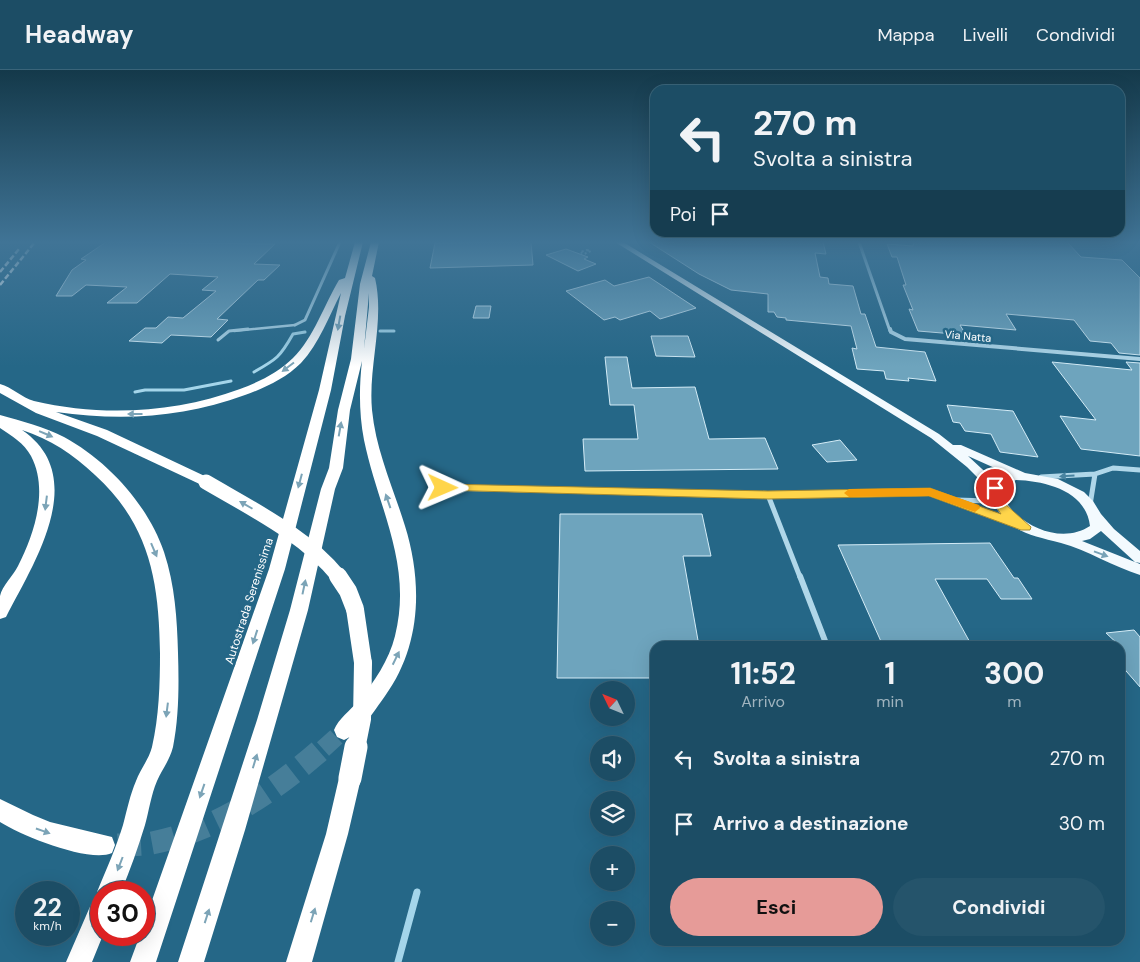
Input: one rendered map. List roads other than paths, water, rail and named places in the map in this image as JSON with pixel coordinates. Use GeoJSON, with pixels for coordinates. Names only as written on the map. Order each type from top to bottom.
{"type":"FeatureCollection","features":[{"type":"Feature","properties":{"kind":"highway"},"geometry":{"type":"LineString","coordinates":[[30,404],[97,413],[143,414],[186,410],[233,396],[283,371],[301,356],[351,284]]}},
{"type":"Feature","properties":{"kind":"highway","name":"Autostrada Serenissima"},"geometry":{"type":"LineString","coordinates":[[144,962],[279,562],[325,390],[356,284]]}},
{"type":"Feature","properties":{"kind":"highway","name":"Autostrada Serenissima"},"geometry":{"type":"LineString","coordinates":[[191,962],[265,730],[299,610],[328,489],[336,468],[344,410],[357,358],[365,284]]}},
{"type":"Feature","properties":{"kind":"highway"},"geometry":{"type":"LineString","coordinates":[[344,730],[372,700],[396,658],[403,642],[408,620],[410,588],[406,556],[378,472],[366,412],[375,297],[368,284]]}},
{"type":"Feature","properties":{"kind":"highway"},"geometry":{"type":"LineString","coordinates":[[0,388],[40,410],[111,437],[206,482],[252,508],[319,556],[348,590],[355,609],[363,663],[362,719],[337,834],[299,962]]}},
{"type":"Feature","properties":{"kind":"highway"},"geometry":{"type":"LineString","coordinates":[[0,420],[28,441],[40,461],[47,494],[43,520],[32,552],[0,612]]}},
{"type":"Feature","properties":{"kind":"highway"},"geometry":{"type":"LineString","coordinates":[[0,420],[25,426],[59,440],[113,481],[141,520],[160,564],[170,639],[170,681],[164,733],[159,760],[149,772],[127,847],[113,881]]}},
{"type":"Feature","properties":{"kind":"highway"},"geometry":{"type":"LineString","coordinates":[[0,810],[21,823],[45,832],[72,840],[104,845]]}},
{"type":"Feature","properties":{"kind":"highway"},"geometry":{"type":"LineString","coordinates":[[79,962],[90,936]]}},
{"type":"Feature","properties":{"kind":"main road"},"geometry":{"type":"LineString","coordinates":[[686,284],[935,436],[971,464],[995,493],[1006,513],[1026,527],[1140,570]]}},
{"type":"Feature","properties":{"kind":"main road"},"geometry":{"type":"LineString","coordinates":[[935,436],[1024,476]]}},
{"type":"Feature","properties":{"kind":"main road"},"geometry":{"type":"LineString","coordinates":[[995,493],[999,482],[1005,479],[1024,476],[1039,478],[1068,488],[1090,505],[1109,532],[1140,558]]}},
{"type":"Feature","properties":{"kind":"main road"},"geometry":{"type":"LineString","coordinates":[[1061,539],[1078,539],[1090,535],[1097,528],[1098,518]]}},
{"type":"Feature","properties":{"kind":"street"},"geometry":{"type":"LineString","coordinates":[[295,326],[305,320],[321,284]]}},
{"type":"Feature","properties":{"kind":"street","name":"Via Natta"},"geometry":{"type":"LineString","coordinates":[[874,284],[892,332],[905,339],[1140,359]]}},
{"type":"Feature","properties":{"kind":"street"},"geometry":{"type":"LineString","coordinates":[[1039,478],[1095,474],[1113,468],[1140,470]]}},
{"type":"Feature","properties":{"kind":"street"},"geometry":{"type":"LineString","coordinates":[[1090,505],[1095,474]]}},
{"type":"Feature","properties":{"kind":"street"},"geometry":{"type":"LineString","coordinates":[[443,488],[768,495],[930,492],[1026,527]]}},
{"type":"Feature","properties":{"kind":"street"},"geometry":{"type":"LineString","coordinates":[[952,499],[988,501],[995,493]]}},
{"type":"Feature","properties":{"kind":"street"},"geometry":{"type":"LineString","coordinates":[[768,495],[824,641]]}},
{"type":"Feature","properties":{"kind":"lane"},"geometry":{"type":"LineString","coordinates":[[218,340],[229,331],[295,326]]}},
{"type":"Feature","properties":{"kind":"waterway"},"geometry":{"type":"LineString","coordinates":[[380,331],[394,331]]}},
{"type":"Feature","properties":{"kind":"waterway"},"geometry":{"type":"LineString","coordinates":[[254,372],[277,357],[293,334],[305,332]]}},
{"type":"Feature","properties":{"kind":"waterway"},"geometry":{"type":"LineString","coordinates":[[135,392],[145,390],[184,390],[231,381]]}},
{"type":"Feature","properties":{"kind":"waterway"},"geometry":{"type":"LineString","coordinates":[[398,962],[417,892]]}},
{"type":"Feature","properties":{"kind":"tunnel"},"geometry":{"type":"LineString","coordinates":[[323,749],[344,730]]}},
{"type":"Feature","properties":{"kind":"tunnel"},"geometry":{"type":"LineString","coordinates":[[118,845],[148,844],[200,829],[222,819],[244,807],[285,779],[324,747]]}}]}
